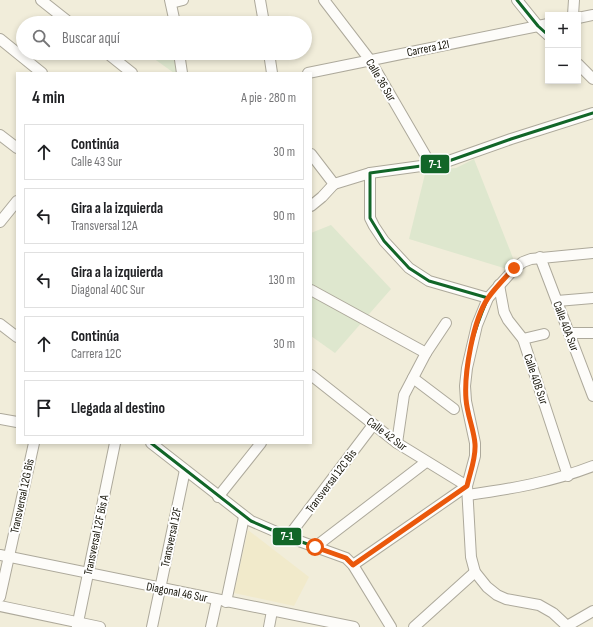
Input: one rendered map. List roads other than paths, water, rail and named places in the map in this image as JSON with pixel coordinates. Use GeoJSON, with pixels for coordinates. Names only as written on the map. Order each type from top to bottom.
{"type":"FeatureCollection","features":[{"type":"Feature","properties":{"kind":"street"},"geometry":{"type":"LineString","coordinates":[[41,0],[61,16]]}},
{"type":"Feature","properties":{"kind":"street"},"geometry":{"type":"LineString","coordinates":[[174,16],[171,1],[183,0]]}},
{"type":"Feature","properties":{"kind":"street"},"geometry":{"type":"LineString","coordinates":[[260,0],[263,16]]}},
{"type":"Feature","properties":{"kind":"street","name":"Calle 36 Sur"},"geometry":{"type":"LineString","coordinates":[[324,0],[370,60],[431,165]]}},
{"type":"Feature","properties":{"kind":"street"},"geometry":{"type":"LineString","coordinates":[[517,0],[543,25]]}},
{"type":"Feature","properties":{"kind":"street"},"geometry":{"type":"LineString","coordinates":[[573,12],[574,0]]}},
{"type":"Feature","properties":{"kind":"street"},"geometry":{"type":"LineString","coordinates":[[581,17],[593,15]]}},
{"type":"Feature","properties":{"kind":"street","name":"Carrera 12I"},"geometry":{"type":"LineString","coordinates":[[312,72],[543,25]]}},
{"type":"Feature","properties":{"kind":"street"},"geometry":{"type":"LineString","coordinates":[[0,39],[16,52]]}},
{"type":"Feature","properties":{"kind":"street"},"geometry":{"type":"LineString","coordinates":[[26,60],[41,72]]}},
{"type":"Feature","properties":{"kind":"street"},"geometry":{"type":"LineString","coordinates":[[116,60],[131,72]]}},
{"type":"Feature","properties":{"kind":"street"},"geometry":{"type":"LineString","coordinates":[[180,60],[182,72]]}},
{"type":"Feature","properties":{"kind":"street"},"geometry":{"type":"LineString","coordinates":[[269,60],[272,72]]}},
{"type":"Feature","properties":{"kind":"street"},"geometry":{"type":"LineString","coordinates":[[581,67],[593,79]]}},
{"type":"Feature","properties":{"kind":"street"},"geometry":{"type":"LineString","coordinates":[[312,205],[334,184],[370,173],[443,163],[593,112]]}},
{"type":"Feature","properties":{"kind":"street"},"geometry":{"type":"LineString","coordinates":[[8,138],[16,147]]}},
{"type":"Feature","properties":{"kind":"street"},"geometry":{"type":"LineString","coordinates":[[312,155],[334,184]]}},
{"type":"Feature","properties":{"kind":"street"},"geometry":{"type":"LineString","coordinates":[[370,173],[370,218],[384,241],[409,268],[429,281],[488,298]]}},
{"type":"Feature","properties":{"kind":"street"},"geometry":{"type":"LineString","coordinates":[[0,222],[16,202]]}},
{"type":"Feature","properties":{"kind":"street"},"geometry":{"type":"LineString","coordinates":[[593,253],[540,257],[523,262],[514,268],[488,298],[477,324],[467,368],[465,386],[466,401],[475,443],[475,456],[467,491],[471,557],[475,572],[487,587],[497,595],[506,599],[539,606],[553,613],[568,626],[593,611]]}},
{"type":"Feature","properties":{"kind":"street","name":"Calle 40A Sur"},"geometry":{"type":"LineString","coordinates":[[540,257],[593,396]]}},
{"type":"Feature","properties":{"kind":"street","name":"Calle 40B Sur"},"geometry":{"type":"LineString","coordinates":[[499,285],[502,303],[508,320],[523,339],[568,476]]}},
{"type":"Feature","properties":{"kind":"street"},"geometry":{"type":"LineString","coordinates":[[312,291],[426,353]]}},
{"type":"Feature","properties":{"kind":"street"},"geometry":{"type":"LineString","coordinates":[[557,301],[593,298]]}},
{"type":"Feature","properties":{"kind":"street"},"geometry":{"type":"LineString","coordinates":[[396,443],[404,396],[426,353],[446,323]]}},
{"type":"Feature","properties":{"kind":"street"},"geometry":{"type":"LineString","coordinates":[[0,324],[16,336]]}},
{"type":"Feature","properties":{"kind":"street"},"geometry":{"type":"LineString","coordinates":[[569,333],[593,333]]}},
{"type":"Feature","properties":{"kind":"street"},"geometry":{"type":"LineString","coordinates":[[523,339],[544,334]]}},
{"type":"Feature","properties":{"kind":"street","name":"Calle 42 Sur"},"geometry":{"type":"LineString","coordinates":[[312,378],[396,443],[467,491]]}},
{"type":"Feature","properties":{"kind":"street"},"geometry":{"type":"LineString","coordinates":[[413,378],[454,409]]}},
{"type":"Feature","properties":{"kind":"street"},"geometry":{"type":"LineString","coordinates":[[0,419],[16,422]]}},
{"type":"Feature","properties":{"kind":"street","name":"Transversal 12C Bis"},"geometry":{"type":"LineString","coordinates":[[288,537],[373,425]]}},
{"type":"Feature","properties":{"kind":"street","name":"Transversal 12G Bis"},"geometry":{"type":"LineString","coordinates":[[0,597],[4,556],[34,444]]}},
{"type":"Feature","properties":{"kind":"street","name":"Transversal 12F Bis A"},"geometry":{"type":"LineString","coordinates":[[77,624],[115,444]]}},
{"type":"Feature","properties":{"kind":"street"},"geometry":{"type":"LineString","coordinates":[[152,444],[244,517],[288,537],[346,558],[353,565],[391,627]]}},
{"type":"Feature","properties":{"kind":"street"},"geometry":{"type":"LineString","coordinates":[[218,497],[260,444]]}},
{"type":"Feature","properties":{"kind":"street"},"geometry":{"type":"LineString","coordinates":[[315,547],[426,462]]}},
{"type":"Feature","properties":{"kind":"street"},"geometry":{"type":"LineString","coordinates":[[353,565],[467,491],[538,484],[568,476],[593,466]]}},
{"type":"Feature","properties":{"kind":"street","name":"Transversal 12F"},"geometry":{"type":"LineString","coordinates":[[152,627],[185,470]]}},
{"type":"Feature","properties":{"kind":"street"},"geometry":{"type":"LineString","coordinates":[[211,627],[222,601],[244,517]]}},
{"type":"Feature","properties":{"kind":"street","name":"Diagonal 46 Sur"},"geometry":{"type":"LineString","coordinates":[[4,556],[272,611],[325,624],[354,627]]}},
{"type":"Feature","properties":{"kind":"street"},"geometry":{"type":"LineString","coordinates":[[414,627],[475,572]]}},
{"type":"Feature","properties":{"kind":"street"},"geometry":{"type":"LineString","coordinates":[[0,606],[77,624],[100,627]]}},
{"type":"Feature","properties":{"kind":"street"},"geometry":{"type":"LineString","coordinates":[[269,627],[272,611]]}}]}
